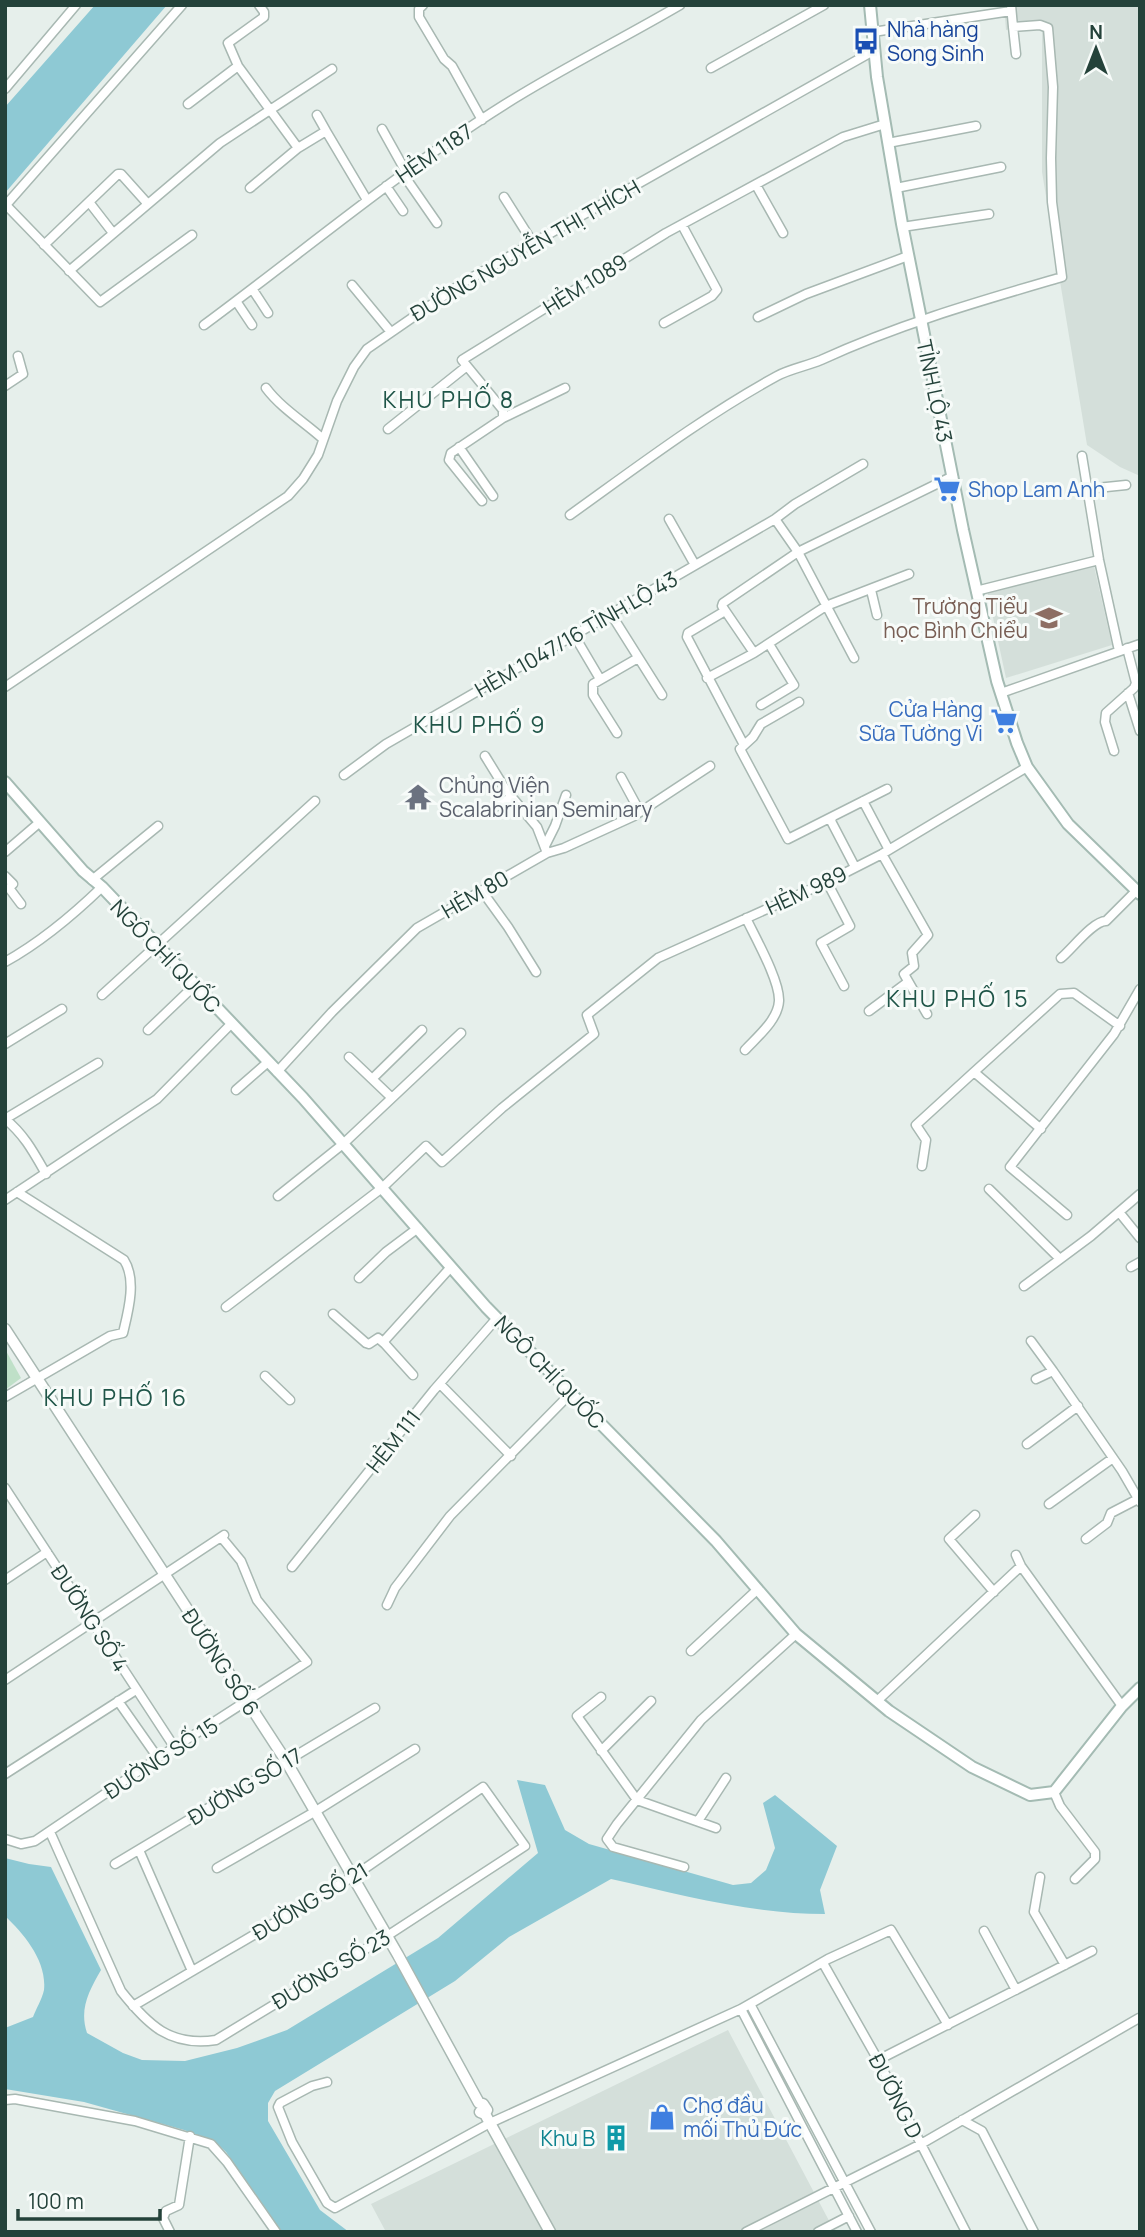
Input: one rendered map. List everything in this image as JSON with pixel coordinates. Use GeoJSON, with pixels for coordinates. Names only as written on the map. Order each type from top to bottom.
{"type":"FeatureCollection","features":[{"type":"Feature","properties":{"kind":"main road","name":"TỈNH LỘ 43"},"geometry":{"type":"LineString","coordinates":[[870,5],[877,77],[902,227],[976,591],[1001,693],[1027,767],[1068,824],[1138,892]]}},
{"type":"Feature","properties":{"kind":"main road","name":"NGÔ CHÍ QUỐC"},"geometry":{"type":"LineString","coordinates":[[5,782],[97,884],[268,1062],[497,1318],[716,1541],[796,1634],[877,1701],[960,1759],[1015,1790],[1030,1795],[1054,1792]]}},
{"type":"Feature","properties":{"kind":"main road"},"geometry":{"type":"LineString","coordinates":[[1054,1792],[1122,1706],[1140,1688]]}},
{"type":"Feature","properties":{"kind":"street"},"geometry":{"type":"LineString","coordinates":[[5,89],[76,5]]}},
{"type":"Feature","properties":{"kind":"street"},"geometry":{"type":"LineString","coordinates":[[182,5],[6,206],[100,302],[192,234]]}},
{"type":"Feature","properties":{"kind":"street"},"geometry":{"type":"LineString","coordinates":[[259,5],[264,17],[228,43],[238,66],[298,148]]}},
{"type":"Feature","properties":{"kind":"street"},"geometry":{"type":"LineString","coordinates":[[423,5],[419,9],[419,17],[444,59],[452,65],[482,120]]}},
{"type":"Feature","properties":{"kind":"street","name":"HẺM 1187"},"geometry":{"type":"LineString","coordinates":[[204,325],[386,186],[504,105],[680,5]]}},
{"type":"Feature","properties":{"kind":"street"},"geometry":{"type":"LineString","coordinates":[[711,68],[824,5]]}},
{"type":"Feature","properties":{"kind":"street"},"geometry":{"type":"LineString","coordinates":[[873,32],[1011,8],[1016,54]]}},
{"type":"Feature","properties":{"kind":"street"},"geometry":{"type":"LineString","coordinates":[[569,515],[717,413],[779,375],[920,320],[1062,277],[1052,202],[1053,87],[1048,28],[1040,25],[1013,27]]}},
{"type":"Feature","properties":{"kind":"street","name":"ĐƯỜNG NGUYỄN THỊ THÍCH"},"geometry":{"type":"LineString","coordinates":[[5,687],[288,496],[318,455],[337,401],[354,367],[367,349],[390,331],[464,282],[875,50]]}},
{"type":"Feature","properties":{"kind":"street"},"geometry":{"type":"LineString","coordinates":[[188,104],[238,66]]}},
{"type":"Feature","properties":{"kind":"street"},"geometry":{"type":"LineString","coordinates":[[69,271],[220,143],[332,69]]}},
{"type":"Feature","properties":{"kind":"street"},"geometry":{"type":"LineString","coordinates":[[317,115],[367,200]]}},
{"type":"Feature","properties":{"kind":"street","name":"HẺM 1089"},"geometry":{"type":"LineString","coordinates":[[467,366],[462,360],[682,225],[843,138],[885,124]]}},
{"type":"Feature","properties":{"kind":"street"},"geometry":{"type":"LineString","coordinates":[[888,143],[976,126]]}},
{"type":"Feature","properties":{"kind":"street"},"geometry":{"type":"LineString","coordinates":[[382,130],[437,223]]}},
{"type":"Feature","properties":{"kind":"street"},"geometry":{"type":"LineString","coordinates":[[250,188],[298,148],[326,131]]}},
{"type":"Feature","properties":{"kind":"street"},"geometry":{"type":"LineString","coordinates":[[896,188],[1001,167]]}},
{"type":"Feature","properties":{"kind":"street"},"geometry":{"type":"LineString","coordinates":[[44,245],[118,174],[121,174],[147,203]]}},
{"type":"Feature","properties":{"kind":"street"},"geometry":{"type":"LineString","coordinates":[[755,185],[783,233]]}},
{"type":"Feature","properties":{"kind":"street"},"geometry":{"type":"LineString","coordinates":[[386,186],[402,211]]}},
{"type":"Feature","properties":{"kind":"street"},"geometry":{"type":"LineString","coordinates":[[504,197],[533,243]]}},
{"type":"Feature","properties":{"kind":"street"},"geometry":{"type":"LineString","coordinates":[[89,202],[113,233]]}},
{"type":"Feature","properties":{"kind":"street"},"geometry":{"type":"LineString","coordinates":[[902,227],[989,214]]}},
{"type":"Feature","properties":{"kind":"street"},"geometry":{"type":"LineString","coordinates":[[664,323],[712,296],[717,290],[682,225]]}},
{"type":"Feature","properties":{"kind":"street"},"geometry":{"type":"LineString","coordinates":[[758,317],[908,256]]}},
{"type":"Feature","properties":{"kind":"street"},"geometry":{"type":"LineString","coordinates":[[352,285],[390,331]]}},
{"type":"Feature","properties":{"kind":"street"},"geometry":{"type":"LineString","coordinates":[[253,290],[268,313]]}},
{"type":"Feature","properties":{"kind":"street"},"geometry":{"type":"LineString","coordinates":[[236,301],[252,325]]}},
{"type":"Feature","properties":{"kind":"street"},"geometry":{"type":"LineString","coordinates":[[5,386],[23,374],[18,356]]}},
{"type":"Feature","properties":{"kind":"street"},"geometry":{"type":"LineString","coordinates":[[388,429],[467,366],[503,410],[503,418]]}},
{"type":"Feature","properties":{"kind":"street"},"geometry":{"type":"LineString","coordinates":[[267,388],[279,404],[323,439]]}},
{"type":"Feature","properties":{"kind":"street"},"geometry":{"type":"LineString","coordinates":[[482,501],[449,460],[451,453],[503,418],[565,388]]}},
{"type":"Feature","properties":{"kind":"street"},"geometry":{"type":"LineString","coordinates":[[459,447],[493,496]]}},
{"type":"Feature","properties":{"kind":"street"},"geometry":{"type":"LineString","coordinates":[[1082,456],[1099,560],[1123,650],[1136,683],[1105,715],[1114,751]]}},
{"type":"Feature","properties":{"kind":"street","name":"HẺM 1047/16 TỈNH LỘ 43"},"geometry":{"type":"LineString","coordinates":[[344,775],[386,744],[775,519],[795,504],[863,464]]}},
{"type":"Feature","properties":{"kind":"street"},"geometry":{"type":"LineString","coordinates":[[754,653],[725,611],[723,603],[798,552],[953,476]]}},
{"type":"Feature","properties":{"kind":"street"},"geometry":{"type":"LineString","coordinates":[[1087,489],[1126,485]]}},
{"type":"Feature","properties":{"kind":"street"},"geometry":{"type":"LineString","coordinates":[[669,519],[695,565]]}},
{"type":"Feature","properties":{"kind":"street"},"geometry":{"type":"LineString","coordinates":[[775,519],[798,552],[854,658]]}},
{"type":"Feature","properties":{"kind":"street"},"geometry":{"type":"LineString","coordinates":[[976,591],[1099,560]]}},
{"type":"Feature","properties":{"kind":"street"},"geometry":{"type":"LineString","coordinates":[[707,678],[769,644],[826,606],[909,574]]}},
{"type":"Feature","properties":{"kind":"street"},"geometry":{"type":"LineString","coordinates":[[871,590],[877,615]]}},
{"type":"Feature","properties":{"kind":"street"},"geometry":{"type":"LineString","coordinates":[[725,611],[687,635],[744,745]]}},
{"type":"Feature","properties":{"kind":"street"},"geometry":{"type":"LineString","coordinates":[[611,614],[662,695]]}},
{"type":"Feature","properties":{"kind":"street"},"geometry":{"type":"LineString","coordinates":[[575,635],[600,679]]}},
{"type":"Feature","properties":{"kind":"street"},"geometry":{"type":"LineString","coordinates":[[761,705],[794,685],[769,644]]}},
{"type":"Feature","properties":{"kind":"street"},"geometry":{"type":"LineString","coordinates":[[1001,693],[1140,644]]}},
{"type":"Feature","properties":{"kind":"street"},"geometry":{"type":"LineString","coordinates":[[617,733],[592,689],[593,684],[638,658]]}},
{"type":"Feature","properties":{"kind":"street"},"geometry":{"type":"LineString","coordinates":[[1128,693],[1140,731]]}},
{"type":"Feature","properties":{"kind":"street"},"geometry":{"type":"LineString","coordinates":[[799,702],[761,724],[753,737],[740,749],[788,839],[887,789]]}},
{"type":"Feature","properties":{"kind":"street"},"geometry":{"type":"LineString","coordinates":[[485,756],[512,797],[537,827],[546,850]]}},
{"type":"Feature","properties":{"kind":"street","name":"HẺM 80"},"geometry":{"type":"LineString","coordinates":[[277,1072],[332,1012],[417,928],[546,850],[564,848],[640,812],[710,766]]}},
{"type":"Feature","properties":{"kind":"street","name":"HẺM 989"},"geometry":{"type":"LineString","coordinates":[[382,1188],[425,1146],[442,1162],[502,1108],[594,1034],[587,1015],[658,958],[827,883],[885,852],[1027,767]]}},
{"type":"Feature","properties":{"kind":"street"},"geometry":{"type":"LineString","coordinates":[[621,777],[640,812]]}},
{"type":"Feature","properties":{"kind":"street"},"geometry":{"type":"LineString","coordinates":[[546,850],[566,795]]}},
{"type":"Feature","properties":{"kind":"street"},"geometry":{"type":"LineString","coordinates":[[495,807],[512,797]]}},
{"type":"Feature","properties":{"kind":"street"},"geometry":{"type":"LineString","coordinates":[[102,995],[315,801]]}},
{"type":"Feature","properties":{"kind":"street"},"geometry":{"type":"LineString","coordinates":[[863,801],[885,852],[928,935],[912,953],[914,966],[904,974],[926,1014]]}},
{"type":"Feature","properties":{"kind":"street"},"geometry":{"type":"LineString","coordinates":[[832,818],[831,821],[855,867]]}},
{"type":"Feature","properties":{"kind":"street"},"geometry":{"type":"LineString","coordinates":[[5,852],[40,822]]}},
{"type":"Feature","properties":{"kind":"street"},"geometry":{"type":"LineString","coordinates":[[5,962],[27,950],[51,931],[158,826]]}},
{"type":"Feature","properties":{"kind":"street"},"geometry":{"type":"LineString","coordinates":[[5,876],[13,884],[9,888],[21,904]]}},
{"type":"Feature","properties":{"kind":"street"},"geometry":{"type":"LineString","coordinates":[[827,883],[850,926],[821,943],[844,986]]}},
{"type":"Feature","properties":{"kind":"street"},"geometry":{"type":"LineString","coordinates":[[482,891],[508,926],[536,972]]}},
{"type":"Feature","properties":{"kind":"street"},"geometry":{"type":"LineString","coordinates":[[1061,958],[1094,925],[1101,921],[1106,922],[1138,892]]}},
{"type":"Feature","properties":{"kind":"street"},"geometry":{"type":"LineString","coordinates":[[745,1050],[769,1025],[779,1003],[777,987],[746,918]]}},
{"type":"Feature","properties":{"kind":"street"},"geometry":{"type":"LineString","coordinates":[[869,1011],[908,982]]}},
{"type":"Feature","properties":{"kind":"street"},"geometry":{"type":"LineString","coordinates":[[149,1030],[194,986]]}},
{"type":"Feature","properties":{"kind":"street"},"geometry":{"type":"LineString","coordinates":[[1067,1215],[1010,1167],[1120,1026],[1140,989]]}},
{"type":"Feature","properties":{"kind":"street"},"geometry":{"type":"LineString","coordinates":[[922,1166],[926,1140],[916,1125],[1060,994],[1074,993],[1120,1026]]}},
{"type":"Feature","properties":{"kind":"street"},"geometry":{"type":"LineString","coordinates":[[5,1044],[62,1009]]}},
{"type":"Feature","properties":{"kind":"street"},"geometry":{"type":"LineString","coordinates":[[5,1200],[157,1099],[231,1024]]}},
{"type":"Feature","properties":{"kind":"street"},"geometry":{"type":"LineString","coordinates":[[372,1079],[422,1030]]}},
{"type":"Feature","properties":{"kind":"street"},"geometry":{"type":"LineString","coordinates":[[278,1196],[343,1144],[461,1034]]}},
{"type":"Feature","properties":{"kind":"street"},"geometry":{"type":"LineString","coordinates":[[349,1058],[392,1098]]}},
{"type":"Feature","properties":{"kind":"street"},"geometry":{"type":"LineString","coordinates":[[236,1090],[268,1062]]}},
{"type":"Feature","properties":{"kind":"street"},"geometry":{"type":"LineString","coordinates":[[47,1174],[27,1141],[17,1128],[5,1119],[98,1063]]}},
{"type":"Feature","properties":{"kind":"street"},"geometry":{"type":"LineString","coordinates":[[974,1072],[1041,1129]]}},
{"type":"Feature","properties":{"kind":"street"},"geometry":{"type":"LineString","coordinates":[[226,1307],[382,1188]]}},
{"type":"Feature","properties":{"kind":"street"},"geometry":{"type":"LineString","coordinates":[[989,1189],[1059,1258]]}},
{"type":"Feature","properties":{"kind":"street"},"geometry":{"type":"LineString","coordinates":[[5,1397],[110,1336],[123,1333],[128,1310],[130,1275],[124,1260],[17,1192]]}},
{"type":"Feature","properties":{"kind":"street"},"geometry":{"type":"LineString","coordinates":[[1024,1286],[1140,1195]]}},
{"type":"Feature","properties":{"kind":"street"},"geometry":{"type":"LineString","coordinates":[[1119,1212],[1140,1238]]}},
{"type":"Feature","properties":{"kind":"street"},"geometry":{"type":"LineString","coordinates":[[359,1278],[386,1252],[418,1228]]}},
{"type":"Feature","properties":{"kind":"street"},"geometry":{"type":"LineString","coordinates":[[385,1344],[385,1340],[451,1266]]}},
{"type":"Feature","properties":{"kind":"street"},"geometry":{"type":"LineString","coordinates":[[333,1314],[366,1343],[378,1338],[413,1375]]}},
{"type":"Feature","properties":{"kind":"street","name":"HẺM 111"},"geometry":{"type":"LineString","coordinates":[[292,1567],[497,1318]]}},
{"type":"Feature","properties":{"kind":"street","name":"ĐƯỜNG SỐ 6"},"geometry":{"type":"LineString","coordinates":[[5,1328],[286,1761],[354,1876],[479,2103],[487,2110],[487,2119]]}},
{"type":"Feature","properties":{"kind":"street"},"geometry":{"type":"LineString","coordinates":[[1031,1341],[1078,1406],[1139,1500],[1111,1513],[1107,1523],[1086,1539]]}},
{"type":"Feature","properties":{"kind":"street"},"geometry":{"type":"LineString","coordinates":[[1036,1379],[1053,1371]]}},
{"type":"Feature","properties":{"kind":"street"},"geometry":{"type":"LineString","coordinates":[[265,1376],[290,1400]]}},
{"type":"Feature","properties":{"kind":"street"},"geometry":{"type":"LineString","coordinates":[[440,1384],[511,1456]]}},
{"type":"Feature","properties":{"kind":"street"},"geometry":{"type":"LineString","coordinates":[[387,1605],[395,1588],[450,1516],[570,1394]]}},
{"type":"Feature","properties":{"kind":"street"},"geometry":{"type":"LineString","coordinates":[[1027,1444],[1078,1406]]}},
{"type":"Feature","properties":{"kind":"street"},"geometry":{"type":"LineString","coordinates":[[1049,1504],[1113,1458]]}},
{"type":"Feature","properties":{"kind":"street","name":"ĐƯỜNG SỐ 4"},"geometry":{"type":"LineString","coordinates":[[6,1489],[175,1748]]}},
{"type":"Feature","properties":{"kind":"street"},"geometry":{"type":"LineString","coordinates":[[975,1515],[949,1539],[994,1592]]}},
{"type":"Feature","properties":{"kind":"street","name":"ĐƯỜNG SỐ 15"},"geometry":{"type":"LineString","coordinates":[[5,1839],[21,1844],[35,1841],[307,1662],[257,1600],[241,1561],[223,1537],[166,1575]]}},
{"type":"Feature","properties":{"kind":"street"},"geometry":{"type":"LineString","coordinates":[[5,1580],[47,1552]]}},
{"type":"Feature","properties":{"kind":"street"},"geometry":{"type":"LineString","coordinates":[[1016,1555],[1021,1566],[1122,1706]]}},
{"type":"Feature","properties":{"kind":"street"},"geometry":{"type":"LineString","coordinates":[[877,1701],[1021,1566]]}},
{"type":"Feature","properties":{"kind":"street"},"geometry":{"type":"LineString","coordinates":[[5,1680],[166,1575]]}},
{"type":"Feature","properties":{"kind":"street"},"geometry":{"type":"LineString","coordinates":[[691,1651],[758,1588]]}},
{"type":"Feature","properties":{"kind":"street"},"geometry":{"type":"LineString","coordinates":[[684,1867],[613,1847],[607,1839],[701,1720],[796,1634]]}},
{"type":"Feature","properties":{"kind":"street"},"geometry":{"type":"LineString","coordinates":[[5,1774],[136,1690]]}},
{"type":"Feature","properties":{"kind":"street"},"geometry":{"type":"LineString","coordinates":[[601,1697],[577,1716],[637,1800],[716,1828]]}},
{"type":"Feature","properties":{"kind":"street"},"geometry":{"type":"LineString","coordinates":[[118,1701],[158,1758]]}},
{"type":"Feature","properties":{"kind":"street"},"geometry":{"type":"LineString","coordinates":[[601,1751],[651,1701]]}},
{"type":"Feature","properties":{"kind":"street","name":"ĐƯỜNG SỐ 17"},"geometry":{"type":"LineString","coordinates":[[116,1864],[375,1708]]}},
{"type":"Feature","properties":{"kind":"street"},"geometry":{"type":"LineString","coordinates":[[216,1868],[316,1811],[415,1749]]}},
{"type":"Feature","properties":{"kind":"street"},"geometry":{"type":"LineString","coordinates":[[698,1821],[726,1778]]}},
{"type":"Feature","properties":{"kind":"street","name":"ĐƯỜNG SỐ 23"},"geometry":{"type":"LineString","coordinates":[[50,1832],[121,1991],[133,2006],[166,2035],[183,2041],[199,2042],[216,2040],[387,1936],[525,1846],[483,1787]]}},
{"type":"Feature","properties":{"kind":"street","name":"ĐƯỜNG SỐ 21"},"geometry":{"type":"LineString","coordinates":[[133,2006],[354,1876],[483,1787]]}},
{"type":"Feature","properties":{"kind":"street"},"geometry":{"type":"LineString","coordinates":[[1054,1792],[1060,1806],[1095,1852],[1095,1858],[1075,1879]]}},
{"type":"Feature","properties":{"kind":"street"},"geometry":{"type":"LineString","coordinates":[[139,1850],[192,1972]]}},
{"type":"Feature","properties":{"kind":"street"},"geometry":{"type":"LineString","coordinates":[[1040,1877],[1034,1912],[1065,1965]]}},
{"type":"Feature","properties":{"kind":"street"},"geometry":{"type":"LineString","coordinates":[[327,2082],[312,2086],[280,2103],[278,2107],[292,2142],[327,2203],[335,2208],[487,2119],[740,2009],[823,1963],[891,1930],[948,2025]]}},
{"type":"Feature","properties":{"kind":"street"},"geometry":{"type":"LineString","coordinates":[[984,1931],[1016,1990]]}},
{"type":"Feature","properties":{"kind":"street"},"geometry":{"type":"LineString","coordinates":[[878,2060],[1092,1951]]}},
{"type":"Feature","properties":{"kind":"street","name":"ĐƯỜNG D"},"geometry":{"type":"LineString","coordinates":[[823,1963],[878,2060],[966,2232]]}},
{"type":"Feature","properties":{"kind":"street"},"geometry":{"type":"LineString","coordinates":[[750,2004],[871,2232]]}},
{"type":"Feature","properties":{"kind":"street"},"geometry":{"type":"LineString","coordinates":[[740,2009],[857,2232]]}},
{"type":"Feature","properties":{"kind":"street"},"geometry":{"type":"LineString","coordinates":[[746,2232],[921,2144],[1139,2018]]}},
{"type":"Feature","properties":{"kind":"street"},"geometry":{"type":"LineString","coordinates":[[5,2100],[15,2099],[80,2110],[190,2136],[211,2144],[227,2162],[276,2232]]}},
{"type":"Feature","properties":{"kind":"street"},"geometry":{"type":"LineString","coordinates":[[487,2119],[550,2232]]}},
{"type":"Feature","properties":{"kind":"street"},"geometry":{"type":"LineString","coordinates":[[962,2120],[982,2131],[1034,2232]]}},
{"type":"Feature","properties":{"kind":"street"},"geometry":{"type":"LineString","coordinates":[[170,2232],[163,2218],[166,2211],[179,2205],[190,2136]]}},
{"type":"Feature","properties":{"kind":"street"},"geometry":{"type":"LineString","coordinates":[[818,2232],[849,2216]]}},
{"type":"Feature","properties":{"kind":"shaded area"},"geometry":{"type":"Polygon","coordinates":[[[1004,5],[1140,5],[1140,476],[1120,467],[1087,445],[1042,172],[1042,22],[1006,30],[1004,5]]]}},
{"type":"Feature","properties":{"kind":"shaded area","name":"Trường Tiểu học Bình Chiểu"},"geometry":{"type":"Polygon","coordinates":[[[1094,566],[1112,645],[1006,678],[987,590],[1094,566]]]}},
{"type":"Feature","properties":{"kind":"shaded area","name":"Chợ đầu mối Thủ Đức"},"geometry":{"type":"Polygon","coordinates":[[[728,2030],[835,2232],[386,2232],[371,2204],[728,2030]]]}},
{"type":"Feature","properties":{"kind":"green space"},"geometry":{"type":"Polygon","coordinates":[[[5,1349],[21,1378],[5,1390],[5,1349]]]}},
{"type":"Feature","properties":{"kind":"water"},"geometry":{"type":"Polygon","coordinates":[[[95,5],[167,5],[5,193],[5,107],[95,5]]]}},
{"type":"Feature","properties":{"kind":"water"},"geometry":{"type":"Polygon","coordinates":[[[517,1780],[545,1785],[565,1830],[589,1844],[733,1885],[751,1883],[766,1870],[775,1848],[763,1803],[775,1795],[837,1846],[820,1890],[825,1914],[744,1907],[611,1879],[509,1937],[455,1981],[275,2091],[268,2103],[268,2121],[320,2210],[349,2232],[282,2232],[226,2152],[214,2141],[84,2102],[5,2089],[5,2028],[33,2017],[42,1997],[44,1979],[33,1949],[5,1916],[5,1858],[51,1867],[101,1970],[89,1993],[85,2008],[87,2033],[142,2060],[185,2061],[237,2048],[287,2030],[438,1938],[538,1853],[517,1780]]]}},
{"type":"Feature","properties":{"kind":"place","name":"Nhà hàng Song Sinh"},"geometry":{"type":"Point","coordinates":[866,41]}},
{"type":"Feature","properties":{"kind":"place","name":"Shop Lam Anh"},"geometry":{"type":"Point","coordinates":[947,489]}},
{"type":"Feature","properties":{"kind":"place","name":"Trường Tiểu học Bình Chiểu"},"geometry":{"type":"Point","coordinates":[1049,618]}},
{"type":"Feature","properties":{"kind":"place","name":"Cửa Hàng Sữa Tường Vi"},"geometry":{"type":"Point","coordinates":[1004,721]}},
{"type":"Feature","properties":{"kind":"place","name":"Chủng Viện Scalabrinian Seminary"},"geometry":{"type":"Point","coordinates":[418,797]}},
{"type":"Feature","properties":{"kind":"place","name":"Chợ đầu mối Thủ Đức"},"geometry":{"type":"Point","coordinates":[662,2117]}},
{"type":"Feature","properties":{"kind":"place","name":"Khu B"},"geometry":{"type":"Point","coordinates":[616,2138]}},
{"type":"Feature","properties":{"kind":"district","name":"KHU PHỐ 8"},"geometry":{"type":"Point","coordinates":[449,399]}},
{"type":"Feature","properties":{"kind":"district","name":"KHU PHỐ 9"},"geometry":{"type":"Point","coordinates":[480,724]}},
{"type":"Feature","properties":{"kind":"district","name":"KHU PHỐ 15"},"geometry":{"type":"Point","coordinates":[958,998]}},
{"type":"Feature","properties":{"kind":"district","name":"KHU PHỐ 16"},"geometry":{"type":"Point","coordinates":[116,1397]}}]}
